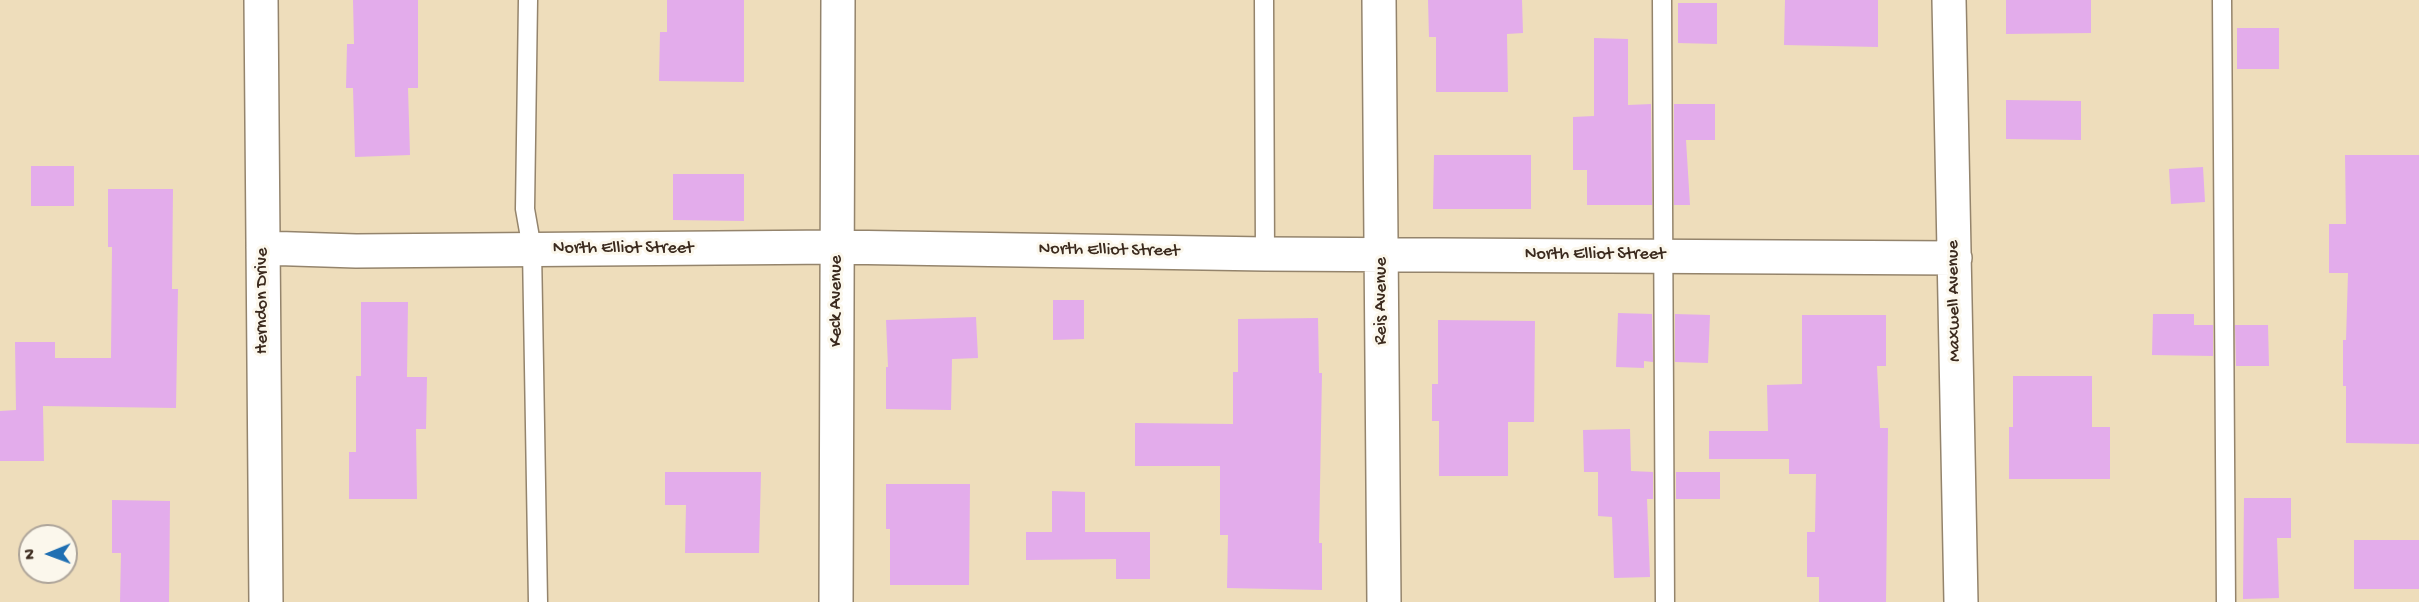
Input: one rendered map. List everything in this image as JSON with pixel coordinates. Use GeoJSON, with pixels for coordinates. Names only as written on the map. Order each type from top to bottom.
{"type":"FeatureCollection","features":[{"type":"Feature","properties":{"kind":"street","name":"Herndon Drive"},"geometry":{"type":"LineString","coordinates":[[261,0],[266,602]]}},
{"type":"Feature","properties":{"kind":"street","name":"Keck Avenue"},"geometry":{"type":"LineString","coordinates":[[836,602],[838,0]]}},
{"type":"Feature","properties":{"kind":"street","name":"Reis Avenue"},"geometry":{"type":"LineString","coordinates":[[1379,0],[1384,602]]}},
{"type":"Feature","properties":{"kind":"street","name":"Maxwell Avenue"},"geometry":{"type":"LineString","coordinates":[[1949,0],[1961,602]]}},
{"type":"Feature","properties":{"kind":"street","name":"North Elliot Street"},"geometry":{"type":"LineString","coordinates":[[263,248],[356,251],[837,248],[1265,254],[1955,258]]}},
{"type":"Feature","properties":{"kind":"lane"},"geometry":{"type":"LineString","coordinates":[[528,0],[525,209],[532,249],[538,602]]}},
{"type":"Feature","properties":{"kind":"lane"},"geometry":{"type":"LineString","coordinates":[[1264,0],[1265,254]]}},
{"type":"Feature","properties":{"kind":"lane"},"geometry":{"type":"LineString","coordinates":[[1662,0],[1665,602]]}},
{"type":"Feature","properties":{"kind":"lane"},"geometry":{"type":"LineString","coordinates":[[2222,0],[2226,602]]}},
{"type":"Feature","properties":{"kind":"building"},"geometry":{"type":"Polygon","coordinates":[[[353,0],[418,0],[418,88],[408,88],[410,155],[355,157],[353,88],[346,88],[347,44],[354,44],[353,0]]]}},
{"type":"Feature","properties":{"kind":"building"},"geometry":{"type":"Polygon","coordinates":[[[667,0],[744,0],[744,82],[659,81],[660,32],[667,32],[667,0]]]}},
{"type":"Feature","properties":{"kind":"building"},"geometry":{"type":"Polygon","coordinates":[[[1428,0],[1522,0],[1523,33],[1507,34],[1508,92],[1436,92],[1436,37],[1429,37],[1428,0]]]}},
{"type":"Feature","properties":{"kind":"building"},"geometry":{"type":"Polygon","coordinates":[[[1785,0],[1878,0],[1878,47],[1784,45],[1785,0]]]}},
{"type":"Feature","properties":{"kind":"building"},"geometry":{"type":"Polygon","coordinates":[[[2006,0],[2091,0],[2091,33],[2006,34],[2006,0]]]}},
{"type":"Feature","properties":{"kind":"building"},"geometry":{"type":"Polygon","coordinates":[[[1678,3],[1717,3],[1717,44],[1678,43],[1678,3]]]}},
{"type":"Feature","properties":{"kind":"building"},"geometry":{"type":"Polygon","coordinates":[[[2237,28],[2279,28],[2279,69],[2237,69],[2237,28]]]}},
{"type":"Feature","properties":{"kind":"building"},"geometry":{"type":"Polygon","coordinates":[[[1594,38],[1628,39],[1628,105],[1651,104],[1652,205],[1587,205],[1587,170],[1573,170],[1573,117],[1594,116],[1594,38]]]}},
{"type":"Feature","properties":{"kind":"building"},"geometry":{"type":"Polygon","coordinates":[[[2006,100],[2081,101],[2081,140],[2006,139],[2006,100]]]}},
{"type":"Feature","properties":{"kind":"building"},"geometry":{"type":"Polygon","coordinates":[[[1674,104],[1715,104],[1715,140],[1686,140],[1690,205],[1674,205],[1674,104]]]}},
{"type":"Feature","properties":{"kind":"building"},"geometry":{"type":"Polygon","coordinates":[[[1434,155],[1531,155],[1531,209],[1433,209],[1434,155]]]}},
{"type":"Feature","properties":{"kind":"building"},"geometry":{"type":"Polygon","coordinates":[[[2345,155],[2419,155],[2419,444],[2346,443],[2343,340],[2346,340],[2348,273],[2329,273],[2329,224],[2346,224],[2345,155]]]}},
{"type":"Feature","properties":{"kind":"building"},"geometry":{"type":"Polygon","coordinates":[[[31,166],[74,166],[74,206],[31,206],[31,166]]]}},
{"type":"Feature","properties":{"kind":"building"},"geometry":{"type":"Polygon","coordinates":[[[2203,167],[2205,202],[2171,204],[2169,169],[2203,167]]]}},
{"type":"Feature","properties":{"kind":"building"},"geometry":{"type":"Polygon","coordinates":[[[673,174],[744,174],[744,221],[673,220],[673,174]]]}},
{"type":"Feature","properties":{"kind":"building"},"geometry":{"type":"Polygon","coordinates":[[[108,189],[173,189],[172,289],[178,289],[176,408],[43,406],[44,461],[0,461],[0,411],[16,410],[15,342],[55,342],[55,358],[111,358],[112,247],[108,247],[108,189]]]}},
{"type":"Feature","properties":{"kind":"building"},"geometry":{"type":"Polygon","coordinates":[[[1053,300],[1084,300],[1084,339],[1053,340],[1053,300]]]}},
{"type":"Feature","properties":{"kind":"building"},"geometry":{"type":"Polygon","coordinates":[[[361,302],[408,302],[407,377],[427,377],[426,429],[416,429],[417,499],[349,499],[349,452],[356,452],[356,376],[361,376],[361,302]]]}},
{"type":"Feature","properties":{"kind":"building"},"geometry":{"type":"Polygon","coordinates":[[[1618,313],[1652,314],[1653,362],[1644,361],[1644,368],[1616,367],[1618,313]]]}},
{"type":"Feature","properties":{"kind":"building"},"geometry":{"type":"Polygon","coordinates":[[[1675,314],[1710,315],[1708,363],[1675,362],[1675,314]]]}},
{"type":"Feature","properties":{"kind":"building"},"geometry":{"type":"Polygon","coordinates":[[[2153,314],[2194,314],[2194,325],[2213,325],[2213,356],[2152,355],[2153,314]]]}},
{"type":"Feature","properties":{"kind":"building"},"geometry":{"type":"Polygon","coordinates":[[[1802,315],[1886,315],[1886,366],[1877,366],[1880,428],[1888,428],[1886,602],[1819,602],[1819,577],[1807,577],[1807,532],[1815,532],[1816,474],[1789,474],[1789,459],[1709,459],[1709,431],[1768,431],[1767,385],[1802,384],[1802,315]]]}},
{"type":"Feature","properties":{"kind":"building"},"geometry":{"type":"Polygon","coordinates":[[[976,317],[978,358],[952,359],[951,410],[886,409],[886,367],[888,367],[886,320],[976,317]]]}},
{"type":"Feature","properties":{"kind":"building"},"geometry":{"type":"Polygon","coordinates":[[[1318,318],[1319,373],[1322,373],[1319,543],[1322,543],[1322,590],[1227,588],[1228,535],[1220,535],[1220,466],[1135,466],[1135,423],[1233,424],[1233,372],[1238,372],[1238,319],[1318,318]]]}},
{"type":"Feature","properties":{"kind":"building"},"geometry":{"type":"Polygon","coordinates":[[[1438,320],[1535,321],[1534,422],[1508,422],[1508,476],[1439,476],[1439,421],[1432,421],[1432,384],[1438,384],[1438,320]]]}},
{"type":"Feature","properties":{"kind":"building"},"geometry":{"type":"Polygon","coordinates":[[[2235,325],[2268,325],[2269,366],[2236,366],[2235,325]]]}},
{"type":"Feature","properties":{"kind":"building"},"geometry":{"type":"Polygon","coordinates":[[[2013,376],[2092,376],[2092,427],[2110,427],[2110,479],[2009,479],[2009,427],[2013,427],[2013,376]]]}},
{"type":"Feature","properties":{"kind":"building"},"geometry":{"type":"Polygon","coordinates":[[[1630,429],[1631,471],[1653,472],[1653,499],[1647,499],[1650,577],[1614,578],[1612,517],[1598,516],[1598,472],[1584,472],[1583,430],[1630,429]]]}},
{"type":"Feature","properties":{"kind":"building"},"geometry":{"type":"Polygon","coordinates":[[[665,472],[761,472],[759,553],[685,553],[686,505],[665,505],[665,472]]]}},
{"type":"Feature","properties":{"kind":"building"},"geometry":{"type":"Polygon","coordinates":[[[1676,472],[1720,472],[1720,499],[1676,499],[1676,472]]]}},
{"type":"Feature","properties":{"kind":"building"},"geometry":{"type":"Polygon","coordinates":[[[886,484],[970,484],[969,585],[890,585],[890,529],[886,529],[886,484]]]}},
{"type":"Feature","properties":{"kind":"building"},"geometry":{"type":"Polygon","coordinates":[[[1052,491],[1085,492],[1085,532],[1150,532],[1150,579],[1116,579],[1116,559],[1026,560],[1026,532],[1052,532],[1052,491]]]}},
{"type":"Feature","properties":{"kind":"building"},"geometry":{"type":"Polygon","coordinates":[[[2244,498],[2291,498],[2291,538],[2277,538],[2279,598],[2243,599],[2244,498]]]}},
{"type":"Feature","properties":{"kind":"building"},"geometry":{"type":"Polygon","coordinates":[[[112,500],[170,501],[169,602],[120,602],[121,553],[112,553],[112,500]]]}},
{"type":"Feature","properties":{"kind":"building"},"geometry":{"type":"Polygon","coordinates":[[[2354,540],[2419,540],[2419,589],[2354,589],[2354,540]]]}}]}
